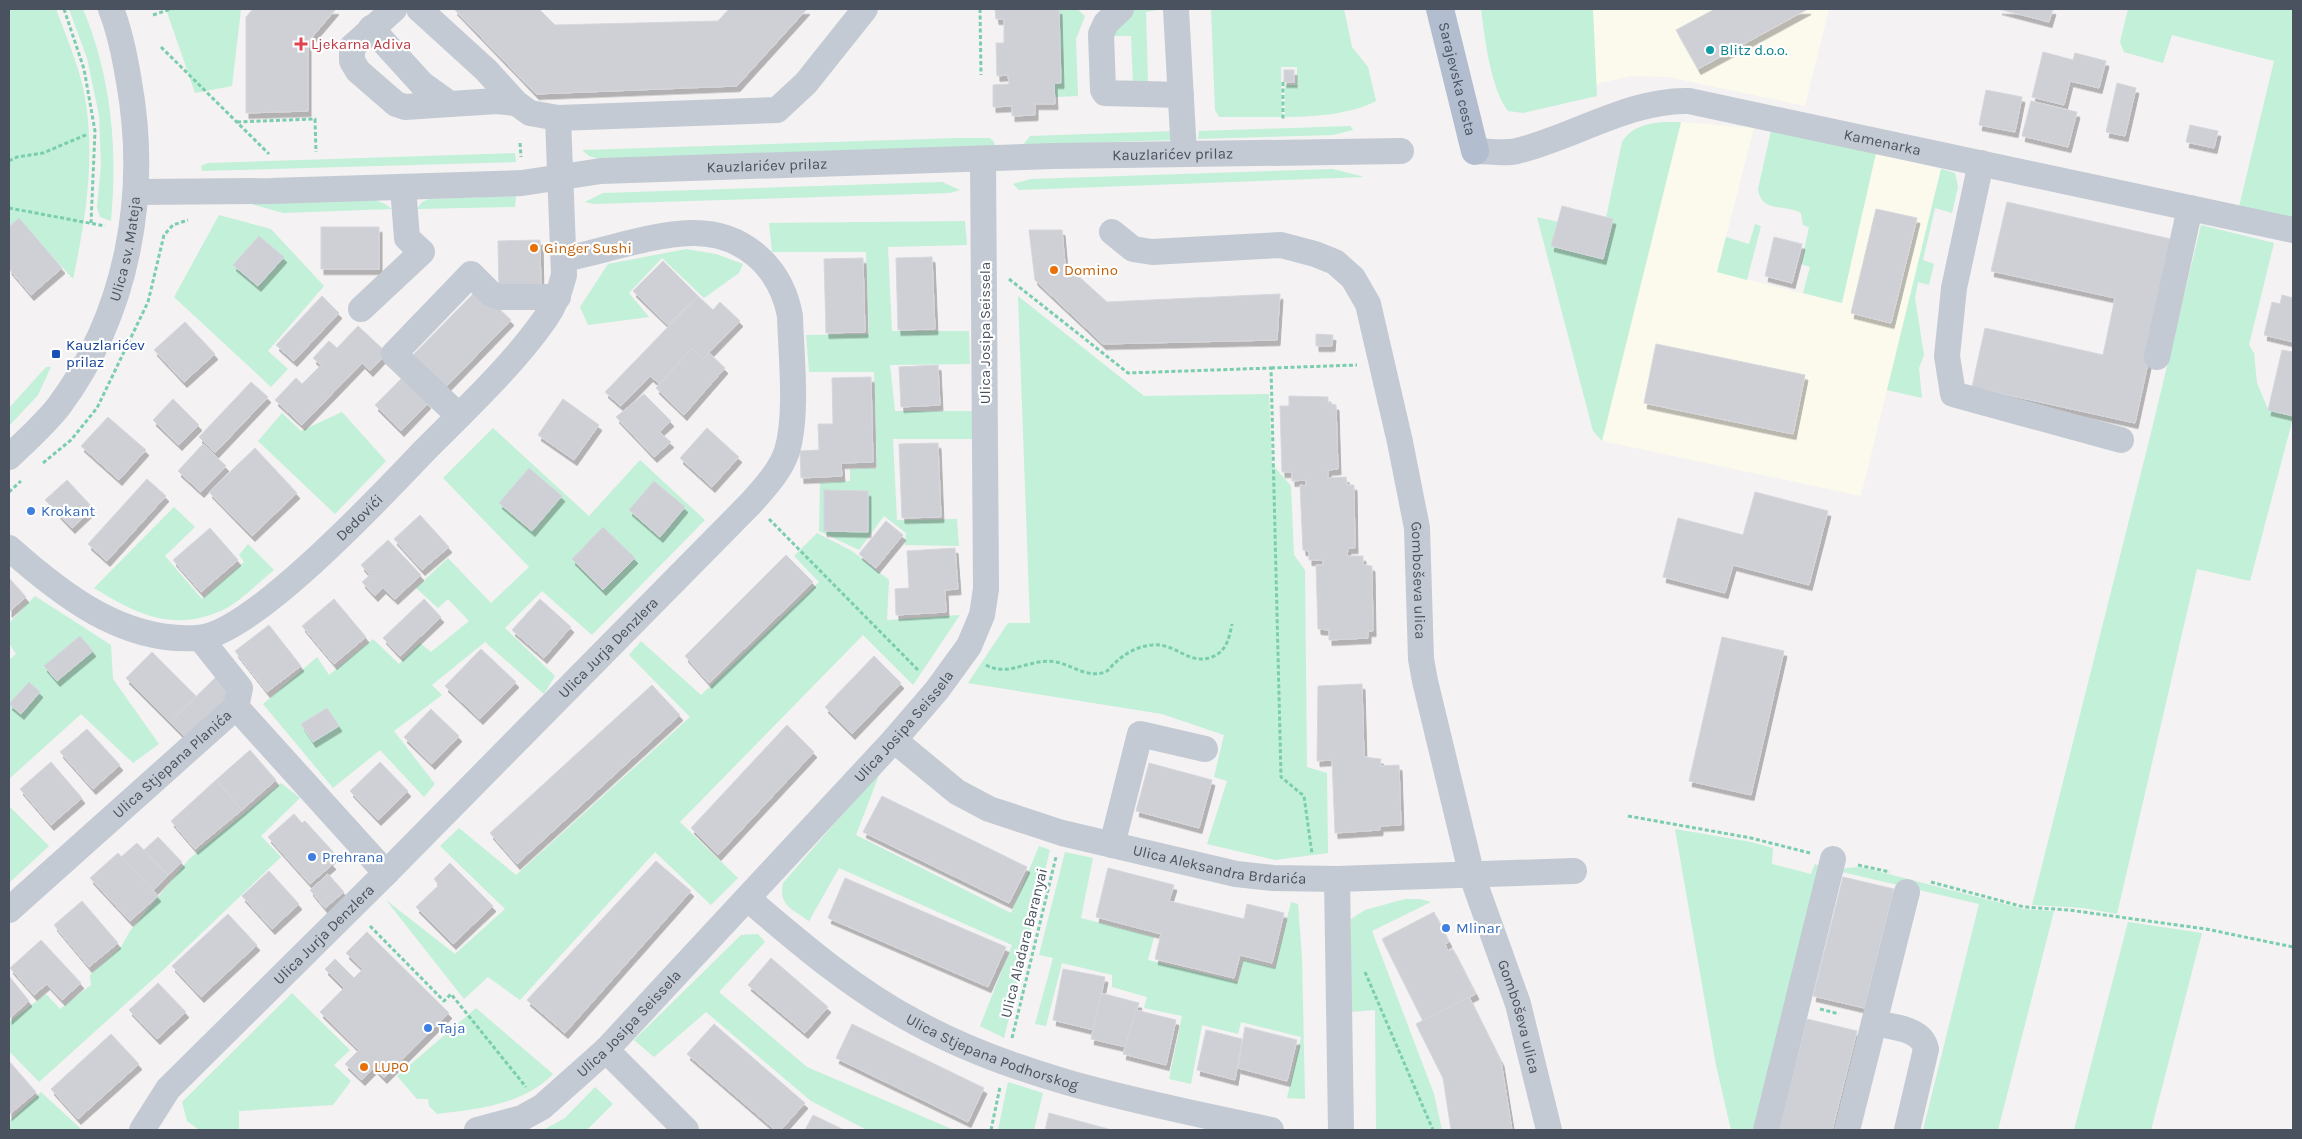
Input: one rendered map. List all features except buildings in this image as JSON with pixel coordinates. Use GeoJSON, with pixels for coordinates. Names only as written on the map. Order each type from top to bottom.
{"type":"FeatureCollection","features":[{"type":"Feature","properties":{"kind":"main road","name":"Sarajevska cesta"},"geometry":{"type":"LineString","coordinates":[[1440,9],[1475,151]]}},
{"type":"Feature","properties":{"kind":"street","name":"Ulica sv. Mateja"},"geometry":{"type":"LineString","coordinates":[[9,457],[58,406],[76,380],[101,334],[127,259],[133,231],[137,153],[134,108],[126,62],[111,9]]}},
{"type":"Feature","properties":{"kind":"street"},"geometry":{"type":"LineString","coordinates":[[394,9],[352,47],[352,61],[358,71],[396,104],[405,107],[488,101],[516,103]]}},
{"type":"Feature","properties":{"kind":"street"},"geometry":{"type":"LineString","coordinates":[[420,9],[486,70],[516,103],[530,113],[558,118],[777,110],[806,83],[865,9]]}},
{"type":"Feature","properties":{"kind":"street"},"geometry":{"type":"LineString","coordinates":[[1121,9],[1106,23],[1101,34],[1103,90],[1105,93],[1181,95]]}},
{"type":"Feature","properties":{"kind":"street"},"geometry":{"type":"LineString","coordinates":[[1176,9],[1184,154]]}},
{"type":"Feature","properties":{"kind":"street"},"geometry":{"type":"LineString","coordinates":[[371,28],[422,84],[450,104]]}},
{"type":"Feature","properties":{"kind":"street","name":"Kamenarka"},"geometry":{"type":"LineString","coordinates":[[1475,151],[1515,152],[1597,122],[1676,101],[1703,103],[2293,230]]}},
{"type":"Feature","properties":{"kind":"street","name":"Dedovići"},"geometry":{"type":"LineString","coordinates":[[9,548],[57,588],[94,613],[121,626],[178,638],[200,638],[224,630],[239,621],[288,583],[348,530],[459,416],[530,339],[558,297],[564,275],[564,259],[558,118]]}},
{"type":"Feature","properties":{"kind":"street","name":"Kauzlarićev prilaz"},"geometry":{"type":"LineString","coordinates":[[136,192],[271,191],[522,183],[601,171],[984,159],[1401,151]]}},
{"type":"Feature","properties":{"kind":"street","name":"Ulica Josipa Seissela"},"geometry":{"type":"LineString","coordinates":[[486,1130],[522,1118],[542,1107],[606,1050],[894,740],[937,690],[969,646],[982,615],[986,589],[984,159]]}},
{"type":"Feature","properties":{"kind":"street"},"geometry":{"type":"LineString","coordinates":[[1981,164],[1954,288],[1947,356],[1953,394],[2122,440]]}},
{"type":"Feature","properties":{"kind":"street"},"geometry":{"type":"LineString","coordinates":[[361,310],[422,252],[407,238],[403,187]]}},
{"type":"Feature","properties":{"kind":"street"},"geometry":{"type":"LineString","coordinates":[[2157,358],[2190,208]]}},
{"type":"Feature","properties":{"kind":"street","name":"Gomboševa ulica"},"geometry":{"type":"LineString","coordinates":[[1112,232],[1133,249],[1152,252],[1281,246],[1315,254],[1335,262],[1353,278],[1368,304],[1400,442],[1417,528],[1421,659],[1472,876],[1518,1004],[1549,1130]]}},
{"type":"Feature","properties":{"kind":"street","name":"Ulica Jurja Denzlera"},"geometry":{"type":"LineString","coordinates":[[142,1130],[168,1089],[386,873],[752,502],[768,484],[786,452],[792,425],[790,316],[787,300],[772,271],[759,256],[740,244],[719,236],[693,233],[664,237],[564,259]]}},
{"type":"Feature","properties":{"kind":"street"},"geometry":{"type":"LineString","coordinates":[[459,416],[394,354],[471,274],[491,294],[500,297],[558,297]]}},
{"type":"Feature","properties":{"kind":"street"},"geometry":{"type":"LineString","coordinates":[[200,638],[240,688],[236,707]]}},
{"type":"Feature","properties":{"kind":"street","name":"Ulica Stjepana Planića"},"geometry":{"type":"LineString","coordinates":[[9,910],[236,707],[386,873]]}},
{"type":"Feature","properties":{"kind":"street"},"geometry":{"type":"LineString","coordinates":[[1112,845],[1140,734],[1205,749]]}},
{"type":"Feature","properties":{"kind":"street","name":"Ulica Aleksandra Brdarića"},"geometry":{"type":"LineString","coordinates":[[894,740],[957,792],[989,809],[1062,833],[1236,874],[1272,878],[1337,879],[1472,876],[1574,871]]}},
{"type":"Feature","properties":{"kind":"street"},"geometry":{"type":"LineString","coordinates":[[1766,1130],[1833,859]]}},
{"type":"Feature","properties":{"kind":"street"},"geometry":{"type":"LineString","coordinates":[[1337,879],[1341,1130]]}},
{"type":"Feature","properties":{"kind":"street"},"geometry":{"type":"LineString","coordinates":[[1847,1130],[1910,882]]}},
{"type":"Feature","properties":{"kind":"street","name":"Ulica Stjepana Podhorskog"},"geometry":{"type":"LineString","coordinates":[[748,899],[830,969],[915,1022],[963,1046],[1032,1072],[1271,1130]]}},
{"type":"Feature","properties":{"kind":"street"},"geometry":{"type":"LineString","coordinates":[[1874,1023],[1916,1034],[1925,1043],[1926,1050],[1907,1130]]}},
{"type":"Feature","properties":{"kind":"street"},"geometry":{"type":"LineString","coordinates":[[606,1050],[686,1130]]}},
{"type":"Feature","properties":{"kind":"path"},"geometry":{"type":"LineString","coordinates":[[64,9],[84,69],[95,131],[91,223]]}},
{"type":"Feature","properties":{"kind":"path"},"geometry":{"type":"LineString","coordinates":[[153,15],[171,9]]}},
{"type":"Feature","properties":{"kind":"path"},"geometry":{"type":"LineString","coordinates":[[980,9],[981,75]]}},
{"type":"Feature","properties":{"kind":"path"},"geometry":{"type":"LineString","coordinates":[[162,46],[269,154]]}},
{"type":"Feature","properties":{"kind":"path"},"geometry":{"type":"LineString","coordinates":[[1283,82],[1284,121]]}},
{"type":"Feature","properties":{"kind":"path"},"geometry":{"type":"LineString","coordinates":[[236,122],[315,119],[316,152]]}},
{"type":"Feature","properties":{"kind":"path"},"geometry":{"type":"LineString","coordinates":[[9,161],[16,157],[43,153],[88,134]]}},
{"type":"Feature","properties":{"kind":"path"},"geometry":{"type":"LineString","coordinates":[[520,143],[521,162]]}},
{"type":"Feature","properties":{"kind":"path"},"geometry":{"type":"LineString","coordinates":[[9,208],[111,227]]}},
{"type":"Feature","properties":{"kind":"path"},"geometry":{"type":"LineString","coordinates":[[164,235],[173,225],[188,220]]}},
{"type":"Feature","properties":{"kind":"path"},"geometry":{"type":"LineString","coordinates":[[1006,276],[1128,374],[1361,365]]}},
{"type":"Feature","properties":{"kind":"path"},"geometry":{"type":"LineString","coordinates":[[1270,368],[1281,777],[1304,796],[1312,855]]}},
{"type":"Feature","properties":{"kind":"path"},"geometry":{"type":"LineString","coordinates":[[752,502],[937,690]]}},
{"type":"Feature","properties":{"kind":"path"},"geometry":{"type":"LineString","coordinates":[[983,663],[1001,671],[1034,662],[1056,662],[1089,674],[1107,671],[1115,662],[1134,650],[1151,645],[1166,645],[1195,660],[1210,658],[1222,653],[1229,641],[1232,624]]}},
{"type":"Feature","properties":{"kind":"path"},"geometry":{"type":"LineString","coordinates":[[1628,816],[1751,838],[1833,859],[1910,882],[2024,907],[2069,910],[2206,929],[2293,947]]}},
{"type":"Feature","properties":{"kind":"path","name":"Ulica Aladara Baranyai"},"geometry":{"type":"LineString","coordinates":[[1011,1041],[1057,855]]}},
{"type":"Feature","properties":{"kind":"path"},"geometry":{"type":"LineString","coordinates":[[352,907],[444,1001],[451,994],[542,1107]]}},
{"type":"Feature","properties":{"kind":"path"},"geometry":{"type":"LineString","coordinates":[[1364,969],[1433,1130]]}},
{"type":"Feature","properties":{"kind":"path"},"geometry":{"type":"LineString","coordinates":[[1815,1008],[1839,1014]]}},
{"type":"Feature","properties":{"kind":"path"},"geometry":{"type":"LineString","coordinates":[[991,1130],[1001,1086]]}},
{"type":"Feature","properties":{"kind":"shaded area"},"geometry":{"type":"Polygon","coordinates":[[[1593,9],[1829,9],[1805,106],[1668,77],[1632,76],[1596,84],[1593,9]]]}},
{"type":"Feature","properties":{"kind":"shaded area"},"geometry":{"type":"Polygon","coordinates":[[[1681,122],[1754,128],[1717,272],[1841,303],[1876,153],[1941,169],[1861,496],[1602,441],[1681,122]]]}},
{"type":"Feature","properties":{"kind":"green space"},"geometry":{"type":"Polygon","coordinates":[[[9,9],[56,9],[84,92],[88,115],[88,186],[82,233],[73,279],[19,219],[9,227],[9,9]]]}},
{"type":"Feature","properties":{"kind":"green space"},"geometry":{"type":"Polygon","coordinates":[[[69,9],[83,9],[93,34],[106,86],[113,140],[114,167],[111,221],[100,217],[97,207],[101,165],[99,115],[87,58],[69,9]]]}},
{"type":"Feature","properties":{"kind":"green space"},"geometry":{"type":"Polygon","coordinates":[[[166,9],[241,9],[232,86],[195,93],[166,9]]]}},
{"type":"Feature","properties":{"kind":"green space"},"geometry":{"type":"Polygon","coordinates":[[[1059,9],[1077,9],[1085,16],[1076,39],[1078,96],[1055,97],[1054,83],[1061,83],[1059,9]]]}},
{"type":"Feature","properties":{"kind":"green space"},"geometry":{"type":"Polygon","coordinates":[[[1134,9],[1164,9],[1146,12],[1148,83],[1133,84],[1131,36],[1114,36],[1112,31],[1134,9]]]}},
{"type":"Feature","properties":{"kind":"green space"},"geometry":{"type":"Polygon","coordinates":[[[1211,9],[1344,9],[1352,47],[1368,67],[1376,101],[1344,112],[1285,117],[1285,85],[1297,85],[1297,67],[1281,67],[1282,117],[1219,117],[1215,110],[1211,9]]]}},
{"type":"Feature","properties":{"kind":"green space"},"geometry":{"type":"Polygon","coordinates":[[[1481,9],[1593,9],[1597,96],[1523,113],[1508,111],[1502,101],[1493,76],[1481,9]]]}},
{"type":"Feature","properties":{"kind":"green space"},"geometry":{"type":"Polygon","coordinates":[[[2128,9],[2293,9],[2293,219],[2239,207],[2274,61],[2172,35],[2163,63],[2124,52],[2120,42],[2128,9]]]}},
{"type":"Feature","properties":{"kind":"green space"},"geometry":{"type":"Polygon","coordinates":[[[1663,122],[1681,122],[1602,441],[1593,431],[1537,217],[1558,222],[1552,246],[1603,259],[1613,220],[1606,218],[1622,142],[1630,133],[1640,127],[1663,122]]]}},
{"type":"Feature","properties":{"kind":"green space"},"geometry":{"type":"Polygon","coordinates":[[[1350,126],[1353,130],[1333,135],[1198,139],[1199,131],[1350,126]]]}},
{"type":"Feature","properties":{"kind":"green space"},"geometry":{"type":"Polygon","coordinates":[[[1174,131],[1174,140],[1023,145],[1030,136],[1174,131]]]}},
{"type":"Feature","properties":{"kind":"green space"},"geometry":{"type":"Polygon","coordinates":[[[1771,131],[1876,153],[1842,303],[1803,293],[1810,267],[1801,264],[1809,227],[1803,225],[1801,213],[1769,205],[1760,197],[1758,189],[1771,131]]]}},
{"type":"Feature","properties":{"kind":"green space"},"geometry":{"type":"Polygon","coordinates":[[[990,138],[995,146],[599,159],[589,156],[582,150],[990,138]]]}},
{"type":"Feature","properties":{"kind":"green space"},"geometry":{"type":"Polygon","coordinates":[[[515,153],[516,162],[202,171],[201,166],[208,163],[515,153]]]}},
{"type":"Feature","properties":{"kind":"green space"},"geometry":{"type":"Polygon","coordinates":[[[1333,169],[1364,177],[1019,190],[1013,184],[1031,179],[1333,169]]]}},
{"type":"Feature","properties":{"kind":"green space"},"geometry":{"type":"Polygon","coordinates":[[[1941,169],[1955,173],[1958,187],[1952,213],[1935,208],[1923,260],[1934,264],[1929,285],[1918,282],[1915,298],[1924,355],[1919,368],[1922,398],[1887,390],[1941,169]]]}},
{"type":"Feature","properties":{"kind":"green space"},"geometry":{"type":"Polygon","coordinates":[[[942,182],[960,190],[950,193],[594,204],[585,202],[603,193],[942,182]]]}},
{"type":"Feature","properties":{"kind":"green space"},"geometry":{"type":"Polygon","coordinates":[[[516,196],[515,207],[417,209],[422,202],[429,199],[516,196]]]}},
{"type":"Feature","properties":{"kind":"green space"},"geometry":{"type":"Polygon","coordinates":[[[375,200],[392,209],[283,213],[251,204],[375,200]]]}},
{"type":"Feature","properties":{"kind":"green space"},"geometry":{"type":"Polygon","coordinates":[[[219,215],[271,229],[324,286],[268,351],[288,369],[271,387],[174,297],[219,215]]]}},
{"type":"Feature","properties":{"kind":"green space"},"geometry":{"type":"Polygon","coordinates":[[[965,221],[967,245],[888,247],[892,331],[969,331],[970,364],[890,365],[895,411],[973,411],[973,439],[893,439],[897,520],[957,519],[959,546],[905,545],[906,533],[884,516],[859,550],[819,531],[820,483],[850,481],[850,469],[877,468],[874,372],[809,372],[806,335],[869,334],[866,252],[772,252],[769,223],[965,221]]]}},
{"type":"Feature","properties":{"kind":"green space"},"geometry":{"type":"Polygon","coordinates":[[[1755,224],[1761,226],[1747,280],[1717,272],[1726,237],[1749,244],[1755,224]]]}},
{"type":"Feature","properties":{"kind":"green space"},"geometry":{"type":"Polygon","coordinates":[[[2201,225],[2274,243],[2249,345],[2254,353],[2257,383],[2268,409],[2293,416],[2293,418],[2250,581],[2197,569],[2117,914],[2083,908],[2032,905],[2150,437],[2201,225]]]}},
{"type":"Feature","properties":{"kind":"green space"},"geometry":{"type":"Polygon","coordinates":[[[686,249],[716,254],[743,264],[739,273],[704,298],[662,258],[629,293],[649,317],[588,325],[580,307],[608,264],[686,249]]]}},
{"type":"Feature","properties":{"kind":"green space"},"geometry":{"type":"Polygon","coordinates":[[[1018,296],[1144,396],[1269,394],[1272,464],[1291,486],[1294,555],[1305,570],[1307,767],[1327,773],[1328,853],[1275,860],[1207,844],[1227,781],[1214,777],[1224,735],[1162,714],[968,683],[1008,623],[1030,623],[1018,296]]]}},
{"type":"Feature","properties":{"kind":"green space"},"geometry":{"type":"Polygon","coordinates":[[[46,367],[51,367],[38,395],[9,426],[9,408],[46,367]]]}},
{"type":"Feature","properties":{"kind":"green space"},"geometry":{"type":"Polygon","coordinates":[[[342,412],[386,461],[335,514],[258,441],[282,413],[301,431],[342,412]]]}},
{"type":"Feature","properties":{"kind":"green space"},"geometry":{"type":"Polygon","coordinates":[[[493,428],[589,516],[640,460],[705,520],[592,635],[542,591],[505,628],[555,676],[544,694],[485,642],[432,685],[442,695],[394,731],[435,784],[424,797],[380,750],[333,788],[263,704],[317,657],[329,675],[373,639],[399,664],[420,643],[431,652],[469,621],[448,599],[438,608],[416,588],[448,558],[491,603],[529,567],[443,478],[493,428]]]}},
{"type":"Feature","properties":{"kind":"green space"},"geometry":{"type":"Polygon","coordinates":[[[174,507],[195,527],[165,556],[202,599],[244,562],[239,555],[248,544],[274,570],[244,596],[225,609],[190,620],[157,618],[142,613],[94,588],[174,507]]]}},
{"type":"Feature","properties":{"kind":"green space"},"geometry":{"type":"Polygon","coordinates":[[[817,533],[852,551],[889,580],[887,620],[960,615],[913,685],[863,635],[680,822],[738,878],[711,905],[655,852],[520,1000],[488,977],[464,999],[386,900],[455,954],[505,909],[440,846],[459,828],[516,875],[690,717],[629,655],[641,641],[701,695],[819,582],[794,556],[817,533]]]}},
{"type":"Feature","properties":{"kind":"green space"},"geometry":{"type":"Polygon","coordinates":[[[35,596],[111,645],[113,679],[159,744],[133,763],[81,714],[9,779],[9,660],[16,654],[9,643],[9,623],[35,596]]]}},
{"type":"Feature","properties":{"kind":"green space"},"geometry":{"type":"Polygon","coordinates":[[[881,770],[856,835],[1011,913],[1039,846],[1050,850],[1004,1038],[980,1026],[1012,945],[839,868],[809,921],[792,910],[785,902],[782,891],[783,883],[881,770]]]}},
{"type":"Feature","properties":{"kind":"green space"},"geometry":{"type":"Polygon","coordinates":[[[281,783],[300,798],[261,836],[281,857],[162,971],[39,1082],[9,1051],[9,1022],[46,994],[60,1009],[91,985],[90,975],[121,947],[130,931],[189,859],[281,783]]]}},
{"type":"Feature","properties":{"kind":"green space"},"geometry":{"type":"Polygon","coordinates":[[[9,806],[49,846],[9,883],[9,806]]]}},
{"type":"Feature","properties":{"kind":"green space"},"geometry":{"type":"Polygon","coordinates":[[[1675,829],[1751,842],[1773,848],[1772,864],[1811,874],[1815,864],[1824,868],[1758,1130],[1731,1130],[1716,1065],[1675,829]]]}},
{"type":"Feature","properties":{"kind":"green space"},"geometry":{"type":"Polygon","coordinates":[[[1065,852],[1093,858],[1081,918],[1154,937],[1148,960],[1238,982],[1243,960],[1275,968],[1291,902],[1298,904],[1302,958],[1305,1099],[1287,1098],[1301,1037],[1241,1022],[1238,1034],[1202,1025],[1191,1084],[1169,1079],[1182,1016],[1144,1008],[1147,997],[1112,987],[1112,975],[1062,963],[1046,1026],[1035,1024],[1053,958],[1039,955],[1065,852]]]}},
{"type":"Feature","properties":{"kind":"green space"},"geometry":{"type":"Polygon","coordinates":[[[1861,867],[2024,909],[2054,911],[1998,1130],[1923,1130],[1979,904],[1838,871],[1846,868],[1861,867]]]}},
{"type":"Feature","properties":{"kind":"green space"},"geometry":{"type":"Polygon","coordinates":[[[1405,899],[1420,899],[1431,902],[1372,931],[1434,1094],[1442,1130],[1376,1130],[1375,1010],[1351,1012],[1351,919],[1365,910],[1405,899]]]}},
{"type":"Feature","properties":{"kind":"green space"},"geometry":{"type":"Polygon","coordinates":[[[2128,922],[2202,933],[2151,1130],[2074,1130],[2128,922]]]}},
{"type":"Feature","properties":{"kind":"green space"},"geometry":{"type":"Polygon","coordinates":[[[758,934],[765,942],[719,992],[807,1067],[954,1130],[867,1130],[811,1101],[706,1012],[654,1057],[634,1040],[741,935],[758,934]]]}},
{"type":"Feature","properties":{"kind":"green space"},"geometry":{"type":"Polygon","coordinates":[[[292,993],[350,1050],[334,1065],[351,1081],[333,1105],[239,1111],[239,1129],[199,1130],[187,1121],[182,1102],[292,993]]]}},
{"type":"Feature","properties":{"kind":"green space"},"geometry":{"type":"Polygon","coordinates":[[[476,1008],[553,1074],[528,1093],[514,1099],[499,1104],[437,1114],[429,1106],[428,1099],[417,1099],[397,1076],[476,1008]]]}},
{"type":"Feature","properties":{"kind":"green space"},"geometry":{"type":"Polygon","coordinates":[[[1008,1082],[1043,1093],[1034,1130],[998,1130],[1008,1082]]]}},
{"type":"Feature","properties":{"kind":"green space"},"geometry":{"type":"Polygon","coordinates":[[[595,1087],[613,1104],[587,1130],[543,1130],[565,1118],[595,1087]]]}},
{"type":"Feature","properties":{"kind":"green space"},"geometry":{"type":"Polygon","coordinates":[[[41,1092],[82,1130],[9,1130],[9,1121],[41,1092]]]}},
{"type":"Feature","properties":{"kind":"place","name":"Ljekarna Adiva"},"geometry":{"type":"Point","coordinates":[301,44]}},
{"type":"Feature","properties":{"kind":"place","name":"Blitz d.o.o."},"geometry":{"type":"Point","coordinates":[1710,50]}},
{"type":"Feature","properties":{"kind":"place","name":"Ginger Sushi"},"geometry":{"type":"Point","coordinates":[534,248]}},
{"type":"Feature","properties":{"kind":"place","name":"Domino"},"geometry":{"type":"Point","coordinates":[1054,270]}},
{"type":"Feature","properties":{"kind":"place","name":"Kauzlarićev prilaz"},"geometry":{"type":"Point","coordinates":[56,354]}},
{"type":"Feature","properties":{"kind":"place","name":"Krokant"},"geometry":{"type":"Point","coordinates":[31,511]}},
{"type":"Feature","properties":{"kind":"place","name":"Prehrana"},"geometry":{"type":"Point","coordinates":[312,857]}},
{"type":"Feature","properties":{"kind":"place","name":"Mlinar"},"geometry":{"type":"Point","coordinates":[1446,928]}},
{"type":"Feature","properties":{"kind":"place","name":"Taja"},"geometry":{"type":"Point","coordinates":[428,1028]}},
{"type":"Feature","properties":{"kind":"place","name":"LUPO"},"geometry":{"type":"Point","coordinates":[364,1067]}}]}
